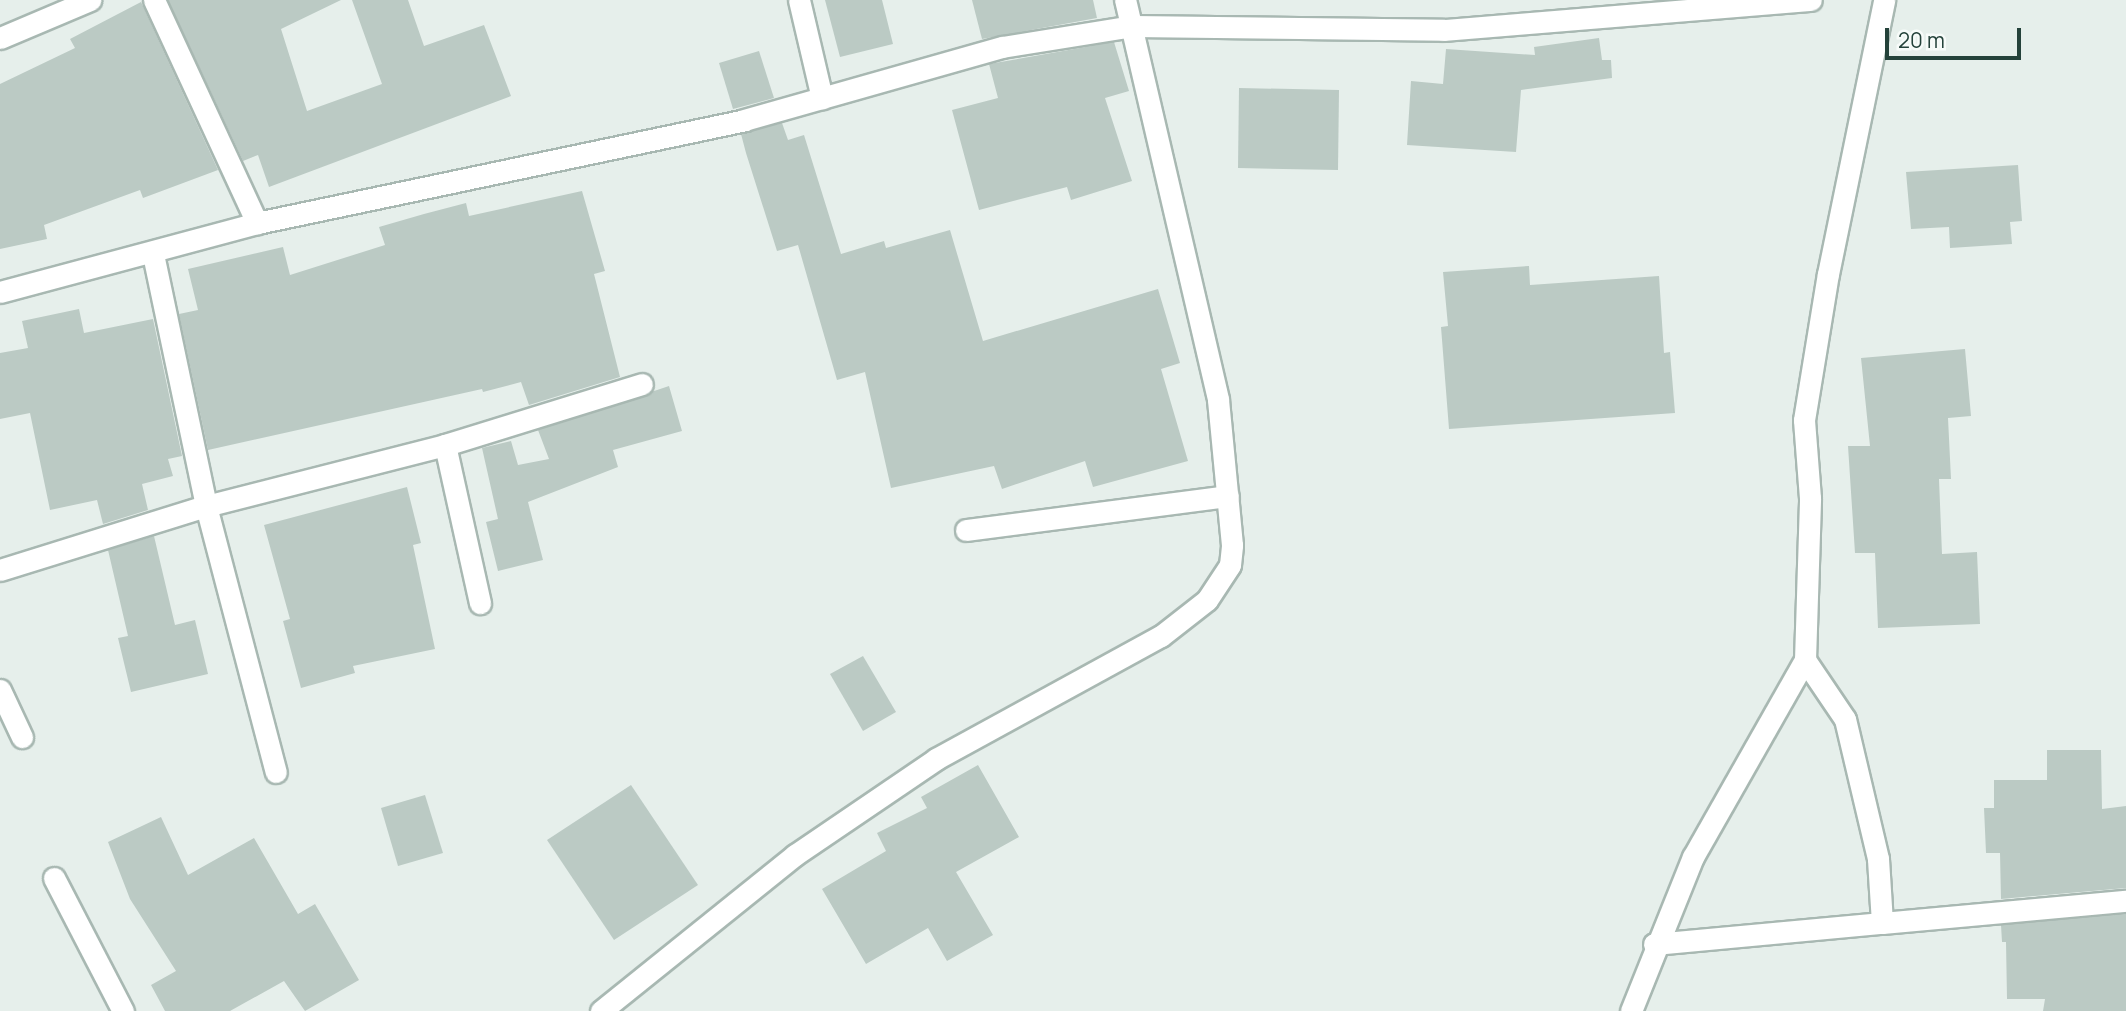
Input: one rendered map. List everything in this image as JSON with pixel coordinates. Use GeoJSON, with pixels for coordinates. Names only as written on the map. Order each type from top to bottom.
{"type":"FeatureCollection","features":[{"type":"Feature","properties":{"kind":"street"},"geometry":{"type":"LineString","coordinates":[[0,38],[90,0]]}},
{"type":"Feature","properties":{"kind":"street"},"geometry":{"type":"LineString","coordinates":[[154,0],[257,223]]}},
{"type":"Feature","properties":{"kind":"street"},"geometry":{"type":"LineString","coordinates":[[799,0],[822,98]]}},
{"type":"Feature","properties":{"kind":"street"},"geometry":{"type":"LineString","coordinates":[[601,1011],[795,855],[936,759],[1161,636],[1207,600],[1230,565],[1228,496],[1218,399],[1125,0]]}},
{"type":"Feature","properties":{"kind":"street"},"geometry":{"type":"LineString","coordinates":[[0,292],[153,254],[257,223],[744,120],[1002,47],[1133,26],[1444,30],[1811,0]]}},
{"type":"Feature","properties":{"kind":"street"},"geometry":{"type":"LineString","coordinates":[[1631,1011],[1654,944],[1693,857],[1805,660],[1810,498],[1804,420],[1828,274],[1884,0]]}},
{"type":"Feature","properties":{"kind":"street"},"geometry":{"type":"LineString","coordinates":[[153,254],[206,506],[276,772]]}},
{"type":"Feature","properties":{"kind":"street"},"geometry":{"type":"LineString","coordinates":[[0,570],[206,506],[445,445],[642,384]]}},
{"type":"Feature","properties":{"kind":"street"},"geometry":{"type":"LineString","coordinates":[[445,445],[480,603]]}},
{"type":"Feature","properties":{"kind":"street"},"geometry":{"type":"LineString","coordinates":[[966,530],[1228,496]]}},
{"type":"Feature","properties":{"kind":"street"},"geometry":{"type":"LineString","coordinates":[[1805,660],[1845,719],[1878,859],[1882,923]]}},
{"type":"Feature","properties":{"kind":"street"},"geometry":{"type":"LineString","coordinates":[[0,690],[22,737]]}},
{"type":"Feature","properties":{"kind":"street"},"geometry":{"type":"LineString","coordinates":[[54,878],[123,1011]]}},
{"type":"Feature","properties":{"kind":"street"},"geometry":{"type":"LineString","coordinates":[[1654,944],[2126,901]]}},
{"type":"Feature","properties":{"kind":"building"},"geometry":{"type":"Polygon","coordinates":[[[168,0],[341,0],[281,29],[307,111],[382,84],[352,0],[408,0],[424,46],[484,25],[511,96],[269,187],[258,155],[243,161],[168,0]]]}},
{"type":"Feature","properties":{"kind":"building"},"geometry":{"type":"Polygon","coordinates":[[[825,0],[882,0],[893,44],[840,57],[825,0]]]}},
{"type":"Feature","properties":{"kind":"building"},"geometry":{"type":"Polygon","coordinates":[[[972,0],[1093,0],[1097,18],[982,39],[972,0]]]}},
{"type":"Feature","properties":{"kind":"building"},"geometry":{"type":"Polygon","coordinates":[[[141,2],[218,170],[143,198],[140,190],[44,225],[47,239],[0,249],[0,84],[75,48],[70,39],[141,2]]]}},
{"type":"Feature","properties":{"kind":"building"},"geometry":{"type":"Polygon","coordinates":[[[1599,38],[1602,60],[1611,60],[1612,78],[1521,90],[1516,152],[1407,145],[1411,81],[1443,84],[1446,49],[1535,55],[1534,47],[1599,38]]]}},
{"type":"Feature","properties":{"kind":"building"},"geometry":{"type":"Polygon","coordinates":[[[1114,42],[1129,91],[1105,98],[1132,181],[1071,200],[1067,187],[979,210],[952,110],[998,98],[989,64],[1114,42]]]}},
{"type":"Feature","properties":{"kind":"building"},"geometry":{"type":"Polygon","coordinates":[[[759,51],[774,98],[733,109],[719,63],[759,51]]]}},
{"type":"Feature","properties":{"kind":"building"},"geometry":{"type":"Polygon","coordinates":[[[1239,88],[1339,90],[1338,170],[1238,168],[1239,88]]]}},
{"type":"Feature","properties":{"kind":"building"},"geometry":{"type":"Polygon","coordinates":[[[782,123],[788,140],[804,135],[841,254],[884,241],[886,248],[950,230],[983,341],[1158,289],[1180,363],[1161,369],[1188,461],[1093,487],[1085,461],[1002,489],[994,466],[891,488],[865,372],[837,380],[798,245],[777,251],[746,153],[741,134],[782,123]]]}},
{"type":"Feature","properties":{"kind":"building"},"geometry":{"type":"Polygon","coordinates":[[[2018,165],[2022,221],[2010,222],[2012,244],[1950,248],[1949,227],[1911,229],[1906,172],[2018,165]]]}},
{"type":"Feature","properties":{"kind":"building"},"geometry":{"type":"Polygon","coordinates":[[[582,191],[605,271],[594,274],[620,377],[529,405],[521,382],[208,450],[179,314],[198,310],[188,269],[283,247],[290,275],[385,245],[379,227],[424,214],[466,203],[469,216],[582,191]]]}},
{"type":"Feature","properties":{"kind":"building"},"geometry":{"type":"Polygon","coordinates":[[[1529,266],[1530,285],[1659,276],[1664,353],[1670,352],[1675,413],[1449,429],[1441,327],[1448,326],[1443,272],[1529,266]]]}},
{"type":"Feature","properties":{"kind":"building"},"geometry":{"type":"Polygon","coordinates":[[[79,309],[84,333],[153,319],[182,456],[168,459],[173,476],[142,484],[148,510],[103,524],[97,500],[50,510],[30,413],[0,419],[0,353],[28,348],[22,321],[79,309]]]}},
{"type":"Feature","properties":{"kind":"building"},"geometry":{"type":"Polygon","coordinates":[[[1965,349],[1971,416],[1948,418],[1951,479],[1939,479],[1942,554],[1977,552],[1980,624],[1878,628],[1875,553],[1855,553],[1848,446],[1870,446],[1861,358],[1965,349]]]}},
{"type":"Feature","properties":{"kind":"building"},"geometry":{"type":"Polygon","coordinates":[[[669,386],[682,431],[613,450],[618,467],[528,502],[543,560],[498,571],[486,522],[498,519],[482,448],[511,441],[518,465],[549,459],[538,430],[669,386]]]}},
{"type":"Feature","properties":{"kind":"building"},"geometry":{"type":"Polygon","coordinates":[[[407,487],[421,543],[413,545],[435,649],[353,666],[355,673],[301,688],[283,621],[290,619],[264,525],[407,487]]]}},
{"type":"Feature","properties":{"kind":"building"},"geometry":{"type":"Polygon","coordinates":[[[154,536],[175,625],[195,620],[208,674],[131,692],[118,638],[128,636],[108,550],[154,536]]]}},
{"type":"Feature","properties":{"kind":"building"},"geometry":{"type":"Polygon","coordinates":[[[863,656],[896,712],[863,731],[830,674],[863,656]]]}},
{"type":"Feature","properties":{"kind":"building"},"geometry":{"type":"Polygon","coordinates":[[[2047,750],[2101,750],[2102,809],[2126,806],[2126,888],[2001,899],[2000,853],[1986,853],[1984,808],[1994,808],[1994,780],[2047,780],[2047,750]]]}},
{"type":"Feature","properties":{"kind":"building"},"geometry":{"type":"Polygon","coordinates":[[[978,765],[1019,837],[956,872],[993,935],[947,961],[928,928],[866,964],[822,889],[886,851],[877,833],[927,808],[921,797],[978,765]]]}},
{"type":"Feature","properties":{"kind":"building"},"geometry":{"type":"Polygon","coordinates":[[[631,785],[698,885],[614,940],[547,840],[631,785]]]}},
{"type":"Feature","properties":{"kind":"building"},"geometry":{"type":"Polygon","coordinates":[[[425,795],[443,853],[398,866],[381,808],[425,795]]]}},
{"type":"Feature","properties":{"kind":"building"},"geometry":{"type":"Polygon","coordinates":[[[161,817],[188,875],[254,838],[298,914],[315,904],[359,980],[305,1011],[284,981],[230,1011],[165,1011],[151,985],[176,971],[130,899],[108,842],[161,817]]]}},
{"type":"Feature","properties":{"kind":"building"},"geometry":{"type":"Polygon","coordinates":[[[2126,914],[2126,1011],[2043,1011],[2045,999],[2007,999],[2006,942],[2002,942],[2001,925],[2126,914]]]}}]}
